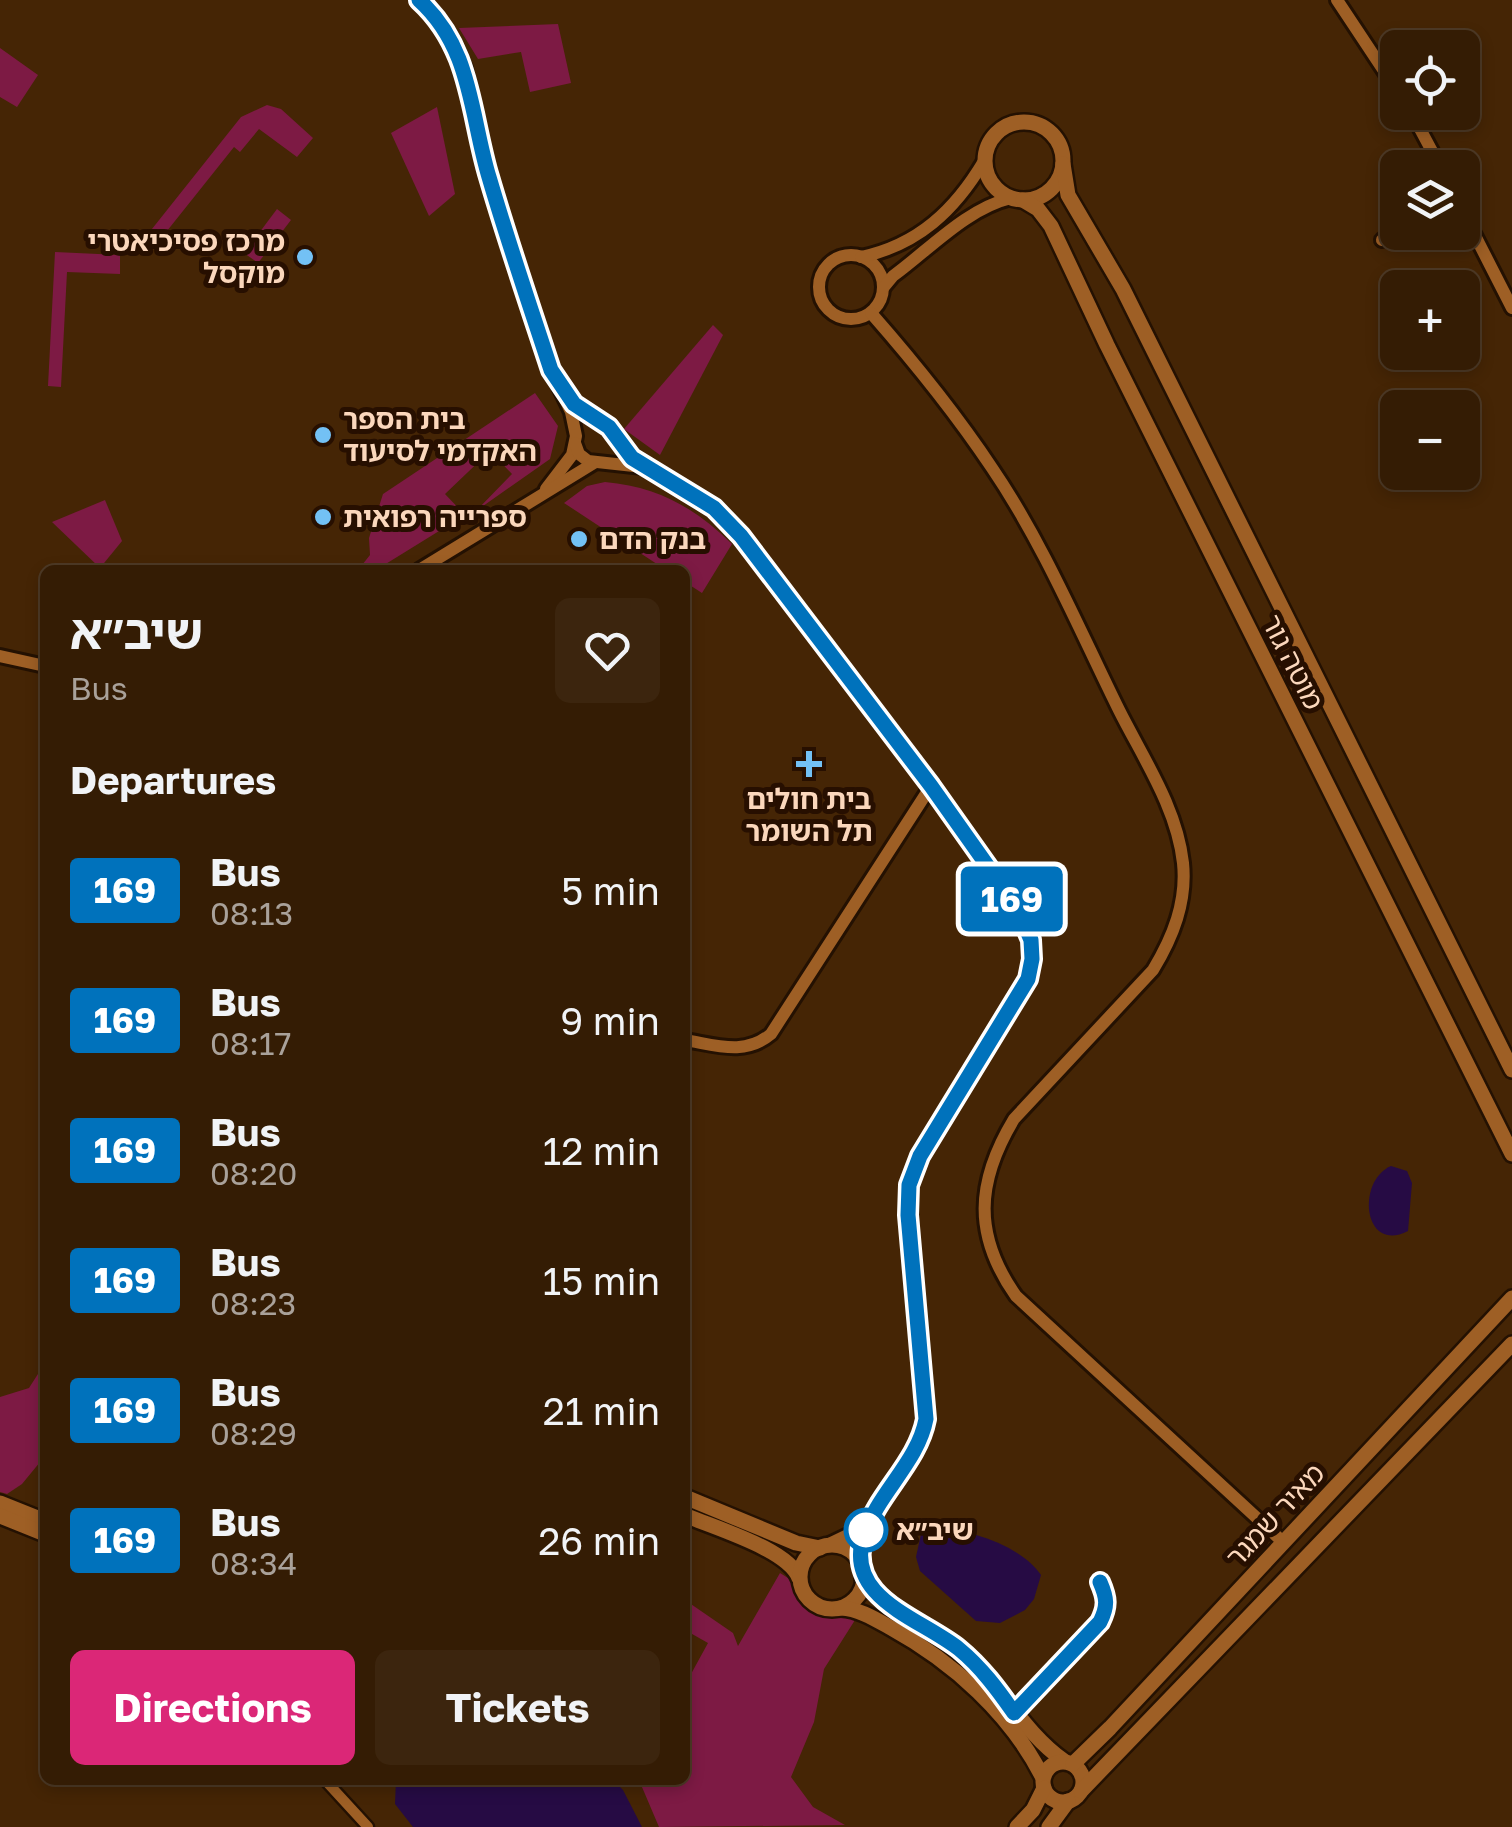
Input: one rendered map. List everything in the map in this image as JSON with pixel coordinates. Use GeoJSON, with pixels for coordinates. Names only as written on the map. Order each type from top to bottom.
{"type":"FeatureCollection","features":[{"type":"Feature","properties":{"kind":"street"},"geometry":{"type":"LineString","coordinates":[[419,0],[442,24],[465,68],[488,175],[551,370],[571,412],[575,440],[583,459],[646,468]]}},
{"type":"Feature","properties":{"kind":"street"},"geometry":{"type":"LineString","coordinates":[[1338,1],[1380,65]]}},
{"type":"Feature","properties":{"kind":"street","name":"מוטה גור"},"geometry":{"type":"LineString","coordinates":[[1512,1070],[1123,289],[1068,195],[1060,147],[1053,134],[1025,122],[1000,129],[991,138],[984,161],[989,180],[996,190],[1044,214],[1051,226],[1512,1154]]}},
{"type":"Feature","properties":{"kind":"street"},"geometry":{"type":"LineString","coordinates":[[984,161],[961,195],[907,243],[832,262],[820,278],[819,292],[828,310],[839,318],[859,318],[871,313],[894,276],[995,202],[1048,192],[1056,184],[1063,164]]}},
{"type":"Feature","properties":{"kind":"street"},"geometry":{"type":"LineString","coordinates":[[1480,245],[1512,308]]}},
{"type":"Feature","properties":{"kind":"street"},"geometry":{"type":"LineString","coordinates":[[862,257],[879,270],[884,288]]}},
{"type":"Feature","properties":{"kind":"street"},"geometry":{"type":"LineString","coordinates":[[871,313],[992,468],[1026,526],[1169,809],[1183,864],[1178,919],[1153,970],[1014,1119],[998,1145],[988,1172],[984,1202],[990,1250],[1000,1274],[1016,1296],[1283,1542]]}},
{"type":"Feature","properties":{"kind":"street"},"geometry":{"type":"LineString","coordinates":[[560,387],[646,468],[699,497],[741,536],[931,786],[1026,924],[1032,959],[1028,979],[914,1168],[909,1185],[908,1215],[926,1419],[916,1447],[875,1511],[864,1536],[859,1594],[841,1608]]}},
{"type":"Feature","properties":{"kind":"street"},"geometry":{"type":"LineString","coordinates":[[546,489],[567,466],[575,440],[588,423],[600,422]]}},
{"type":"Feature","properties":{"kind":"street"},"geometry":{"type":"LineString","coordinates":[[427,565],[546,489],[599,462],[615,448],[614,434]]}},
{"type":"Feature","properties":{"kind":"street"},"geometry":{"type":"LineString","coordinates":[[0,656],[40,665]]}},
{"type":"Feature","properties":{"kind":"street"},"geometry":{"type":"LineString","coordinates":[[690,1041],[740,1049],[762,1043],[772,1034],[931,786]]}},
{"type":"Feature","properties":{"kind":"street","name":"מאיר שמגר"},"geometry":{"type":"LineString","coordinates":[[1068,1763],[1097,1742],[1512,1298]]}},
{"type":"Feature","properties":{"kind":"street","name":"מאיר שמגר"},"geometry":{"type":"LineString","coordinates":[[1049,1827],[1512,1344]]}},
{"type":"Feature","properties":{"kind":"street"},"geometry":{"type":"LineString","coordinates":[[690,1499],[796,1543],[850,1551],[881,1598],[958,1648],[1042,1745],[1081,1773],[1075,1796],[1051,1798],[1026,1750],[951,1665],[867,1615],[814,1604],[801,1588],[797,1571],[771,1552],[690,1517]]}},
{"type":"Feature","properties":{"kind":"street"},"geometry":{"type":"LineString","coordinates":[[0,1503],[40,1519]]}},
{"type":"Feature","properties":{"kind":"street"},"geometry":{"type":"LineString","coordinates":[[800,1578],[805,1560],[850,1534],[875,1511]]}},
{"type":"Feature","properties":{"kind":"street"},"geometry":{"type":"LineString","coordinates":[[0,1516],[40,1532]]}},
{"type":"Feature","properties":{"kind":"street"},"geometry":{"type":"LineString","coordinates":[[1014,1713],[1100,1622],[1106,1609],[1100,1582]]}},
{"type":"Feature","properties":{"kind":"street"},"geometry":{"type":"LineString","coordinates":[[1017,1827],[1033,1810],[1050,1766],[1068,1763]]}},
{"type":"Feature","properties":{"kind":"street"},"geometry":{"type":"LineString","coordinates":[[330,1785],[368,1827]]}},
{"type":"Feature","properties":{"kind":"shaded area"},"geometry":{"type":"Polygon","coordinates":[[[558,24],[571,83],[530,92],[521,52],[478,59],[459,28],[558,24]]]}},
{"type":"Feature","properties":{"kind":"shaded area"},"geometry":{"type":"Polygon","coordinates":[[[0,48],[38,75],[17,107],[0,97],[0,48]]]}},
{"type":"Feature","properties":{"kind":"shaded area"},"geometry":{"type":"Polygon","coordinates":[[[267,105],[281,109],[313,138],[297,157],[259,129],[240,152],[234,147],[155,246],[144,239],[241,117],[267,105]]]}},
{"type":"Feature","properties":{"kind":"shaded area"},"geometry":{"type":"Polygon","coordinates":[[[437,107],[455,194],[429,216],[391,133],[437,107]]]}},
{"type":"Feature","properties":{"kind":"shaded area"},"geometry":{"type":"Polygon","coordinates":[[[277,209],[291,220],[258,263],[244,253],[277,209]]]}},
{"type":"Feature","properties":{"kind":"shaded area"},"geometry":{"type":"Polygon","coordinates":[[[55,252],[120,255],[120,274],[67,272],[61,387],[48,386],[55,252]]]}},
{"type":"Feature","properties":{"kind":"shaded area"},"geometry":{"type":"Polygon","coordinates":[[[713,325],[723,335],[660,455],[624,429],[713,325]]]}},
{"type":"Feature","properties":{"kind":"shaded area"},"geometry":{"type":"Polygon","coordinates":[[[535,393],[558,426],[550,459],[476,511],[512,474],[490,451],[445,494],[465,515],[384,565],[362,565],[370,555],[369,538],[383,494],[535,393]]]}},
{"type":"Feature","properties":{"kind":"shaded area"},"geometry":{"type":"Polygon","coordinates":[[[605,482],[658,494],[704,519],[732,544],[702,593],[690,585],[690,565],[658,565],[564,503],[587,486],[605,482]]]}},
{"type":"Feature","properties":{"kind":"shaded area"},"geometry":{"type":"Polygon","coordinates":[[[105,500],[122,541],[102,565],[97,565],[52,522],[105,500]]]}},
{"type":"Feature","properties":{"kind":"shaded area"},"geometry":{"type":"Polygon","coordinates":[[[1391,1166],[1407,1171],[1412,1183],[1408,1231],[1393,1235],[1381,1233],[1374,1224],[1369,1199],[1380,1174],[1391,1166]]]}},
{"type":"Feature","properties":{"kind":"shaded area"},"geometry":{"type":"Polygon","coordinates":[[[40,1371],[40,1462],[22,1484],[7,1494],[0,1492],[0,1397],[29,1388],[40,1371]]]}},
{"type":"Feature","properties":{"kind":"shaded area"},"geometry":{"type":"Polygon","coordinates":[[[933,1527],[977,1535],[1020,1555],[1041,1575],[1034,1599],[1025,1610],[1000,1623],[976,1621],[920,1571],[916,1557],[921,1534],[933,1527]]]}},
{"type":"Feature","properties":{"kind":"shaded area"},"geometry":{"type":"Polygon","coordinates":[[[780,1573],[855,1620],[824,1669],[814,1722],[791,1777],[813,1807],[845,1825],[659,1827],[641,1785],[690,1785],[690,1676],[708,1643],[690,1633],[690,1603],[733,1633],[738,1646],[780,1573]]]}},
{"type":"Feature","properties":{"kind":"shaded area"},"geometry":{"type":"Polygon","coordinates":[[[396,1785],[618,1785],[642,1827],[413,1827],[395,1804],[396,1785]]]}},
{"type":"Feature","properties":{"kind":"bus line","name":"169"},"geometry":{"type":"LineString","coordinates":[[419,0],[442,24],[465,68],[488,175],[551,370],[560,387],[574,404],[609,427],[632,458],[699,497],[741,536],[931,786],[1018,909],[1031,940],[1028,979],[920,1156],[909,1185],[908,1215],[926,1419],[916,1447],[875,1511],[864,1536],[864,1578],[881,1598],[958,1648],[981,1670],[1014,1713],[1100,1622],[1106,1609],[1100,1582]]}},
{"type":"Feature","properties":{"kind":"place","name":"מרכז פסיכיאטרי מוקסל"},"geometry":{"type":"Point","coordinates":[305,257]}},
{"type":"Feature","properties":{"kind":"place","name":"בית הספר האקדמי לסיעוד"},"geometry":{"type":"Point","coordinates":[323,435]}},
{"type":"Feature","properties":{"kind":"place","name":"ספרייה רפואית"},"geometry":{"type":"Point","coordinates":[323,517]}},
{"type":"Feature","properties":{"kind":"place","name":"בנק הדם"},"geometry":{"type":"Point","coordinates":[579,539]}},
{"type":"Feature","properties":{"kind":"place","name":"בית חולים תל השומר"},"geometry":{"type":"Point","coordinates":[809,764]}},
{"type":"Feature","properties":{"kind":"place","name":"שיב״א"},"geometry":{"type":"Point","coordinates":[866,1530]}}]}
